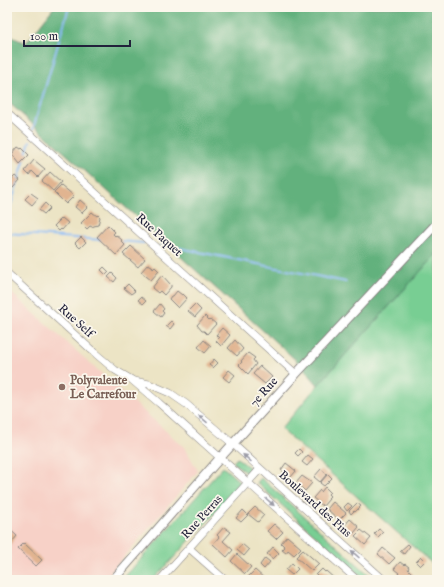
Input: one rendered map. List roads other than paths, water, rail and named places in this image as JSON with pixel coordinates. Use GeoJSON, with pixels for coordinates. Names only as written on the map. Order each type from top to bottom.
{"type":"FeatureCollection","features":[{"type":"Feature","properties":{"kind":"street","name":"Rue Paquet"},"geometry":{"type":"LineString","coordinates":[[7,113],[296,374]]}},
{"type":"Feature","properties":{"kind":"street","name":"7e Rue"},"geometry":{"type":"LineString","coordinates":[[113,580],[296,374],[437,223]]}},
{"type":"Feature","properties":{"kind":"street","name":"Rue Self"},"geometry":{"type":"LineString","coordinates":[[7,273],[96,354],[115,370],[132,380],[220,458]]}},
{"type":"Feature","properties":{"kind":"street","name":"Rue Self"},"geometry":{"type":"LineString","coordinates":[[132,380],[148,384],[170,393],[186,404],[233,444]]}},
{"type":"Feature","properties":{"kind":"street","name":"Boulevard des Pins"},"geometry":{"type":"LineString","coordinates":[[233,444],[384,580]]}},
{"type":"Feature","properties":{"kind":"street"},"geometry":{"type":"LineString","coordinates":[[220,458],[358,580]]}},
{"type":"Feature","properties":{"kind":"street","name":"Rue Perras"},"geometry":{"type":"LineString","coordinates":[[160,580],[260,469]]}},
{"type":"Feature","properties":{"kind":"street"},"geometry":{"type":"LineString","coordinates":[[189,548],[225,580]]}},
{"type":"Feature","properties":{"kind":"waterway"},"geometry":{"type":"LineString","coordinates":[[33,129],[69,7]]}},
{"type":"Feature","properties":{"kind":"waterway"},"geometry":{"type":"LineString","coordinates":[[26,154],[30,141]]}},
{"type":"Feature","properties":{"kind":"waterway"},"geometry":{"type":"LineString","coordinates":[[7,218],[25,158]]}},
{"type":"Feature","properties":{"kind":"waterway"},"geometry":{"type":"LineString","coordinates":[[7,233],[102,240]]}},
{"type":"Feature","properties":{"kind":"waterway"},"geometry":{"type":"LineString","coordinates":[[119,241],[144,243]]}},
{"type":"Feature","properties":{"kind":"waterway"},"geometry":{"type":"LineString","coordinates":[[160,244],[346,282]]}},
{"type":"Feature","properties":{"kind":"place","name":"Polyvalente Le Carrefour"},"geometry":{"type":"Point","coordinates":[62,387]}}]}
